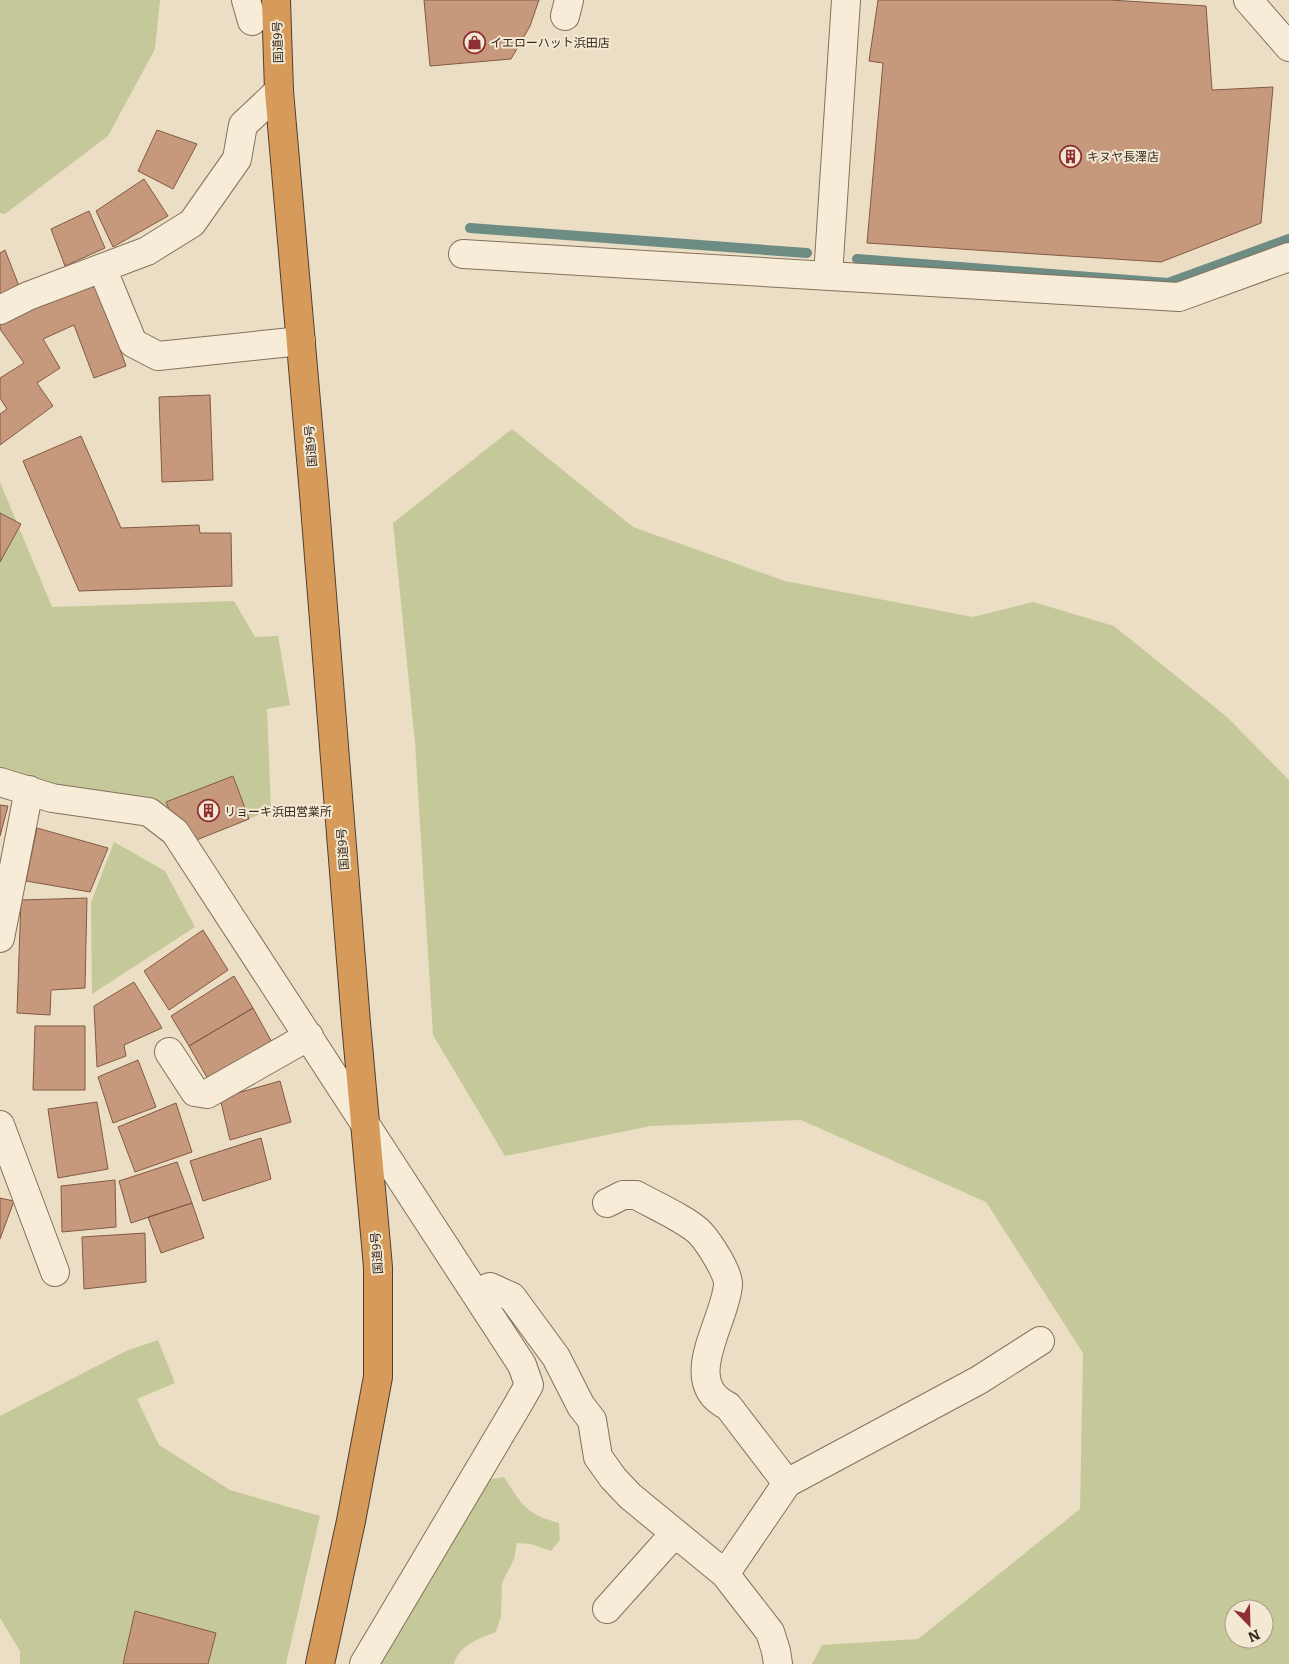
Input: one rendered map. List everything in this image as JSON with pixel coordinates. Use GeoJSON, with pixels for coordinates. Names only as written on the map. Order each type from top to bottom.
{"type":"FeatureCollection","features":[{"type":"Feature","properties":{"kind":"highway","name":"国道9号"},"geometry":{"type":"LineString","coordinates":[[276,0],[279,90],[378,1267],[378,1376],[351,1521],[320,1664]]}},
{"type":"Feature","properties":{"kind":"street"},"geometry":{"type":"LineString","coordinates":[[828,276],[846,0]]}},
{"type":"Feature","properties":{"kind":"street"},"geometry":{"type":"LineString","coordinates":[[1248,0],[1289,47]]}},
{"type":"Feature","properties":{"kind":"street"},"geometry":{"type":"LineString","coordinates":[[0,310],[28,296],[148,251],[192,223],[238,159],[243,125],[279,90]]}},
{"type":"Feature","properties":{"kind":"street"},"geometry":{"type":"LineString","coordinates":[[463,254],[1179,297],[1289,257]]}},
{"type":"Feature","properties":{"kind":"street"},"geometry":{"type":"LineString","coordinates":[[102,268],[133,343],[158,356],[301,341]]}},
{"type":"Feature","properties":{"kind":"street"},"geometry":{"type":"LineString","coordinates":[[0,782],[52,798],[149,812],[175,832],[365,1121],[522,1365],[529,1385],[366,1663]]}},
{"type":"Feature","properties":{"kind":"street"},"geometry":{"type":"LineString","coordinates":[[0,938],[29,790]]}},
{"type":"Feature","properties":{"kind":"street"},"geometry":{"type":"LineString","coordinates":[[169,1052],[195,1092],[207,1094],[309,1036]]}},
{"type":"Feature","properties":{"kind":"street"},"geometry":{"type":"LineString","coordinates":[[0,1125],[55,1272]]}},
{"type":"Feature","properties":{"kind":"street"},"geometry":{"type":"LineString","coordinates":[[607,1203],[623,1195],[636,1195],[700,1233],[717,1258],[728,1284],[704,1380],[717,1401],[728,1406],[787,1483]]}},
{"type":"Feature","properties":{"kind":"street"},"geometry":{"type":"LineString","coordinates":[[475,1293],[490,1287],[512,1297],[556,1357],[581,1406],[592,1420],[598,1457],[613,1478],[630,1496],[725,1574],[770,1632],[778,1664]]}},
{"type":"Feature","properties":{"kind":"street"},"geometry":{"type":"LineString","coordinates":[[725,1574],[787,1483],[979,1380],[1040,1341]]}},
{"type":"Feature","properties":{"kind":"street"},"geometry":{"type":"LineString","coordinates":[[607,1608],[675,1533]]}},
{"type":"Feature","properties":{"kind":"green space"},"geometry":{"type":"Polygon","coordinates":[[[0,0],[160,0],[155,49],[108,136],[5,214],[0,213],[0,0]]]}},
{"type":"Feature","properties":{"kind":"green space"},"geometry":{"type":"Polygon","coordinates":[[[512,429],[633,527],[785,581],[973,617],[1033,602],[1114,626],[1227,717],[1289,780],[1289,1664],[812,1664],[822,1645],[918,1639],[1080,1509],[1083,1353],[986,1202],[801,1120],[650,1126],[505,1156],[433,1035],[415,743],[393,523],[512,429]]]}},
{"type":"Feature","properties":{"kind":"green space"},"geometry":{"type":"Polygon","coordinates":[[[0,482],[52,607],[234,601],[255,637],[278,636],[290,705],[267,709],[271,810],[184,845],[155,810],[0,779],[0,482]]]}},
{"type":"Feature","properties":{"kind":"green space"},"geometry":{"type":"Polygon","coordinates":[[[114,842],[165,871],[195,927],[92,994],[91,902],[114,842]]]}},
{"type":"Feature","properties":{"kind":"green space"},"geometry":{"type":"Polygon","coordinates":[[[158,1340],[175,1383],[137,1399],[159,1445],[230,1490],[320,1516],[286,1664],[20,1664],[20,1651],[0,1618],[0,1416],[126,1351],[158,1340]]]}},
{"type":"Feature","properties":{"kind":"green space"},"geometry":{"type":"Polygon","coordinates":[[[504,1477],[515,1495],[531,1512],[559,1523],[560,1540],[551,1551],[531,1544],[517,1543],[514,1559],[502,1583],[501,1616],[496,1632],[470,1644],[460,1652],[454,1664],[378,1664],[486,1480],[504,1477]]]}},
{"type":"Feature","properties":{"kind":"building","name":"イエローハット浜田店"},"geometry":{"type":"Polygon","coordinates":[[[424,0],[539,0],[530,26],[511,59],[430,66],[424,0]]]}},
{"type":"Feature","properties":{"kind":"building","name":"キヌヤ長澤店"},"geometry":{"type":"Polygon","coordinates":[[[878,0],[1110,0],[1206,6],[1212,90],[1273,87],[1261,223],[1161,262],[867,243],[883,63],[869,61],[878,0]]]}},
{"type":"Feature","properties":{"kind":"building"},"geometry":{"type":"Polygon","coordinates":[[[157,130],[197,144],[173,189],[138,171],[157,130]]]}},
{"type":"Feature","properties":{"kind":"building"},"geometry":{"type":"Polygon","coordinates":[[[144,179],[168,216],[113,247],[96,211],[144,179]]]}},
{"type":"Feature","properties":{"kind":"building"},"geometry":{"type":"Polygon","coordinates":[[[89,211],[105,248],[65,266],[51,229],[89,211]]]}},
{"type":"Feature","properties":{"kind":"building"},"geometry":{"type":"Polygon","coordinates":[[[5,250],[19,286],[0,295],[0,253],[5,250]]]}},
{"type":"Feature","properties":{"kind":"building"},"geometry":{"type":"Polygon","coordinates":[[[88,283],[99,290],[126,366],[94,378],[74,325],[43,339],[60,368],[37,383],[53,406],[0,445],[0,414],[7,409],[0,398],[0,378],[24,363],[0,329],[0,324],[88,283]]]}},
{"type":"Feature","properties":{"kind":"building"},"geometry":{"type":"Polygon","coordinates":[[[210,395],[213,480],[162,482],[159,397],[210,395]]]}},
{"type":"Feature","properties":{"kind":"building"},"geometry":{"type":"Polygon","coordinates":[[[81,436],[121,528],[199,525],[200,533],[231,533],[232,586],[79,591],[23,461],[81,436]]]}},
{"type":"Feature","properties":{"kind":"building"},"geometry":{"type":"Polygon","coordinates":[[[0,513],[21,524],[0,562],[0,513]]]}},
{"type":"Feature","properties":{"kind":"building","name":"リョーキ浜田営業所"},"geometry":{"type":"Polygon","coordinates":[[[233,776],[249,819],[184,845],[166,802],[233,776]]]}},
{"type":"Feature","properties":{"kind":"building"},"geometry":{"type":"Polygon","coordinates":[[[0,805],[8,806],[0,836],[0,805]]]}},
{"type":"Feature","properties":{"kind":"building"},"geometry":{"type":"Polygon","coordinates":[[[37,828],[108,848],[90,892],[26,881],[37,828]]]}},
{"type":"Feature","properties":{"kind":"building"},"geometry":{"type":"Polygon","coordinates":[[[87,898],[85,988],[51,990],[50,1015],[17,1013],[21,900],[87,898]]]}},
{"type":"Feature","properties":{"kind":"building"},"geometry":{"type":"Polygon","coordinates":[[[203,930],[228,970],[169,1010],[144,971],[203,930]]]}},
{"type":"Feature","properties":{"kind":"building"},"geometry":{"type":"Polygon","coordinates":[[[234,976],[253,1008],[189,1046],[171,1016],[234,976]]]}},
{"type":"Feature","properties":{"kind":"building"},"geometry":{"type":"Polygon","coordinates":[[[134,982],[162,1028],[124,1045],[126,1056],[97,1067],[94,1006],[134,982]]]}},
{"type":"Feature","properties":{"kind":"building"},"geometry":{"type":"Polygon","coordinates":[[[253,1008],[274,1046],[209,1081],[189,1046],[253,1008]]]}},
{"type":"Feature","properties":{"kind":"building"},"geometry":{"type":"Polygon","coordinates":[[[35,1026],[85,1026],[85,1090],[33,1090],[35,1026]]]}},
{"type":"Feature","properties":{"kind":"building"},"geometry":{"type":"Polygon","coordinates":[[[138,1060],[156,1107],[113,1123],[98,1077],[138,1060]]]}},
{"type":"Feature","properties":{"kind":"building"},"geometry":{"type":"Polygon","coordinates":[[[280,1081],[291,1122],[230,1140],[220,1098],[280,1081]]]}},
{"type":"Feature","properties":{"kind":"building"},"geometry":{"type":"Polygon","coordinates":[[[97,1102],[108,1169],[58,1178],[48,1109],[97,1102]]]}},
{"type":"Feature","properties":{"kind":"building"},"geometry":{"type":"Polygon","coordinates":[[[176,1103],[192,1152],[135,1172],[118,1127],[176,1103]]]}},
{"type":"Feature","properties":{"kind":"building"},"geometry":{"type":"Polygon","coordinates":[[[261,1138],[271,1179],[203,1201],[190,1161],[261,1138]]]}},
{"type":"Feature","properties":{"kind":"building"},"geometry":{"type":"Polygon","coordinates":[[[177,1162],[192,1203],[131,1223],[119,1181],[177,1162]]]}},
{"type":"Feature","properties":{"kind":"building"},"geometry":{"type":"Polygon","coordinates":[[[115,1180],[116,1227],[62,1232],[61,1186],[115,1180]]]}},
{"type":"Feature","properties":{"kind":"building"},"geometry":{"type":"Polygon","coordinates":[[[0,1198],[14,1201],[0,1239],[0,1198]]]}},
{"type":"Feature","properties":{"kind":"building"},"geometry":{"type":"Polygon","coordinates":[[[192,1203],[204,1238],[161,1253],[148,1217],[192,1203]]]}},
{"type":"Feature","properties":{"kind":"building"},"geometry":{"type":"Polygon","coordinates":[[[145,1233],[146,1282],[84,1289],[82,1237],[145,1233]]]}},
{"type":"Feature","properties":{"kind":"building"},"geometry":{"type":"Polygon","coordinates":[[[135,1611],[216,1633],[208,1664],[123,1664],[135,1611]]]}},
{"type":"Feature","properties":{"kind":"waterway"},"geometry":{"type":"LineString","coordinates":[[470,228],[807,253]]}},
{"type":"Feature","properties":{"kind":"waterway"},"geometry":{"type":"LineString","coordinates":[[857,259],[1168,283],[1289,239]]}},
{"type":"Feature","properties":{"kind":"place","name":"イエローハット浜田店"},"geometry":{"type":"Point","coordinates":[474,42]}},
{"type":"Feature","properties":{"kind":"place","name":"キヌヤ長澤店"},"geometry":{"type":"Point","coordinates":[1071,156]}},
{"type":"Feature","properties":{"kind":"place","name":"リョーキ浜田営業所"},"geometry":{"type":"Point","coordinates":[208,811]}}]}
